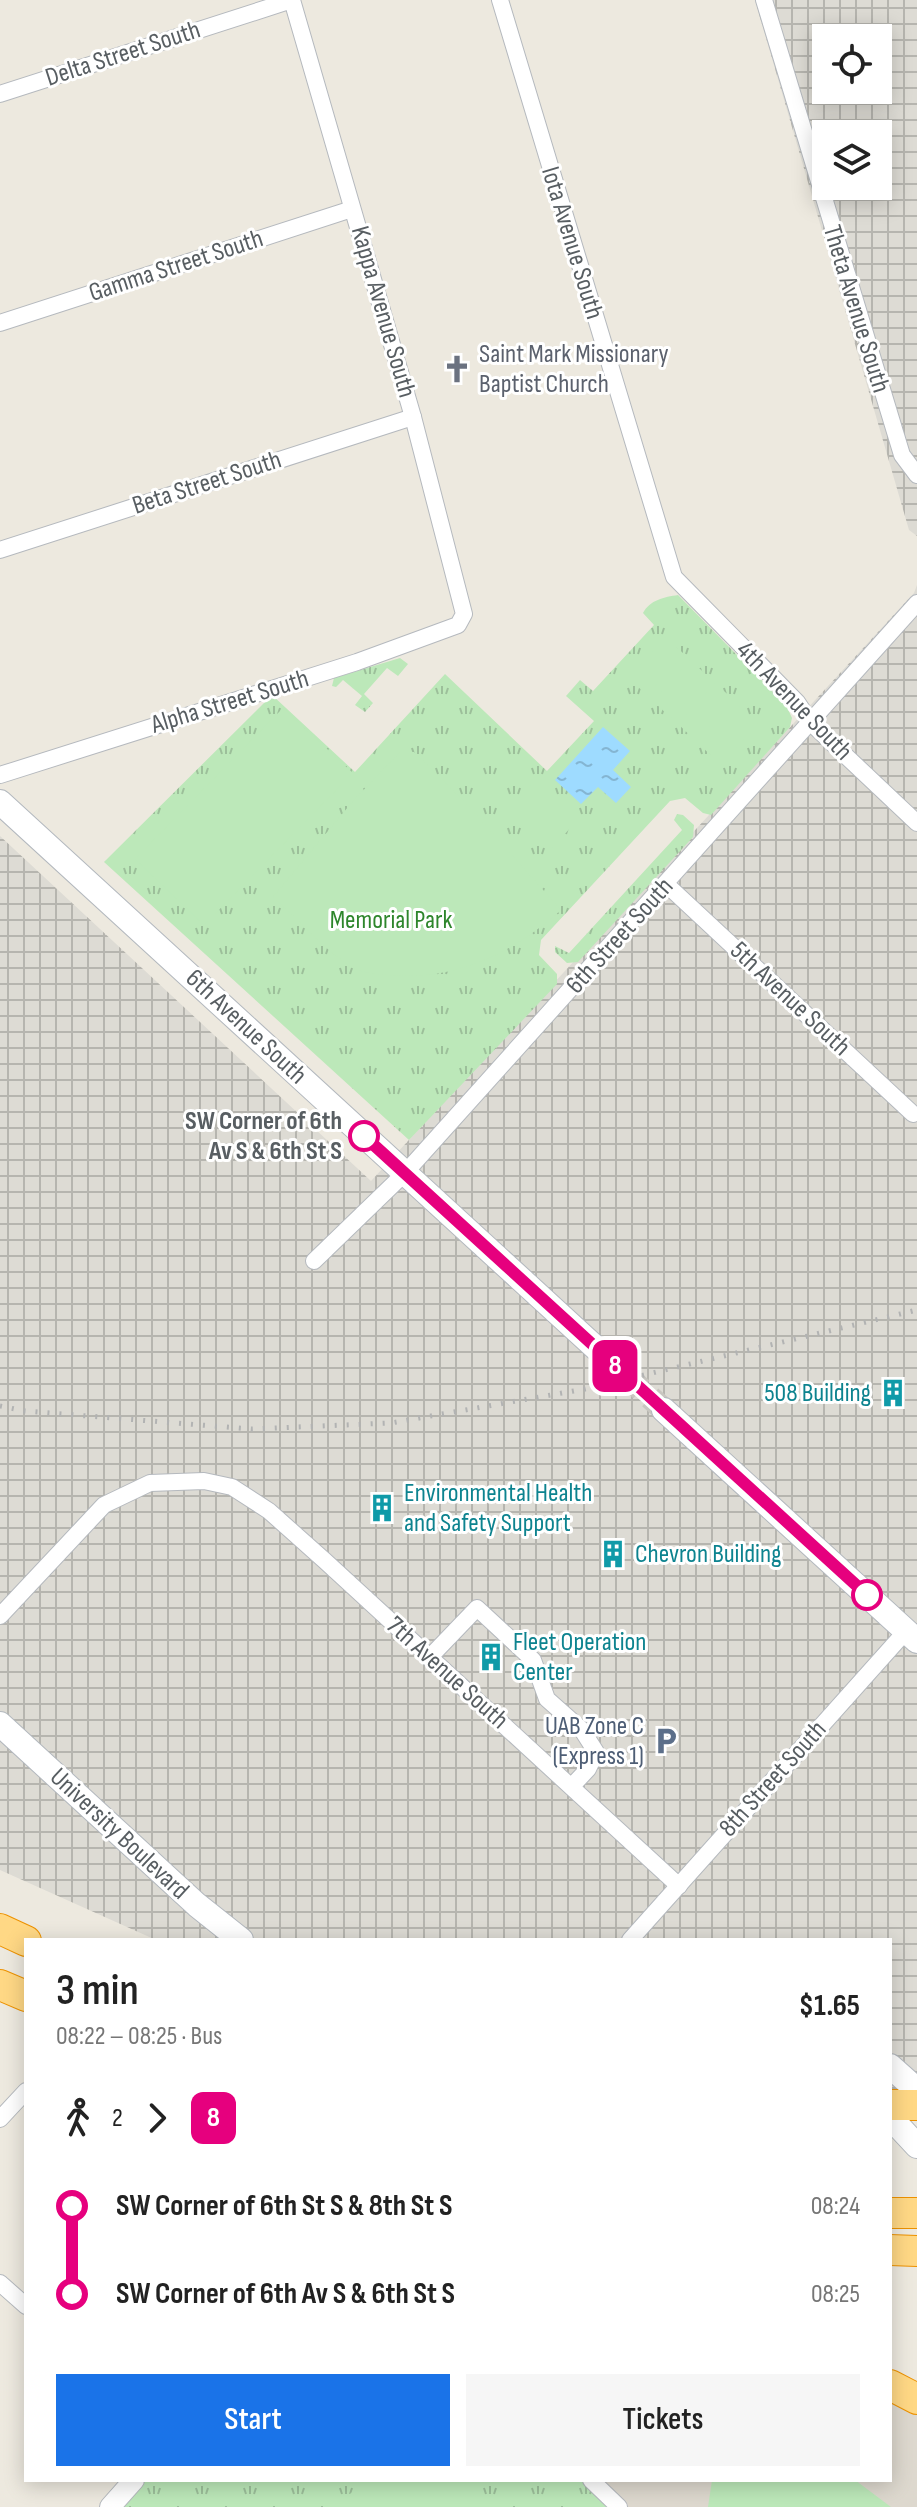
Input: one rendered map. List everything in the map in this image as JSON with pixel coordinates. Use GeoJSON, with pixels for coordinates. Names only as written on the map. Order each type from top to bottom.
{"type":"FeatureCollection","features":[{"type":"Feature","properties":{"kind":"highway"},"geometry":{"type":"LineString","coordinates":[[0,1929],[24,1940]]}},
{"type":"Feature","properties":{"kind":"highway"},"geometry":{"type":"LineString","coordinates":[[0,1985],[24,1995]]}},
{"type":"Feature","properties":{"kind":"highway"},"geometry":{"type":"LineString","coordinates":[[892,2107],[909,2124]]}},
{"type":"Feature","properties":{"kind":"highway"},"geometry":{"type":"LineString","coordinates":[[892,2250],[917,2251]]}},
{"type":"Feature","properties":{"kind":"highway"},"geometry":{"type":"LineString","coordinates":[[892,2386],[917,2399]]}},
{"type":"Feature","properties":{"kind":"main road","name":"6th Avenue South"},"geometry":{"type":"LineString","coordinates":[[0,802],[597,1349]]}},
{"type":"Feature","properties":{"kind":"main road"},"geometry":{"type":"LineString","coordinates":[[664,1410],[913,1630]]}},
{"type":"Feature","properties":{"kind":"main road","name":"University Boulevard"},"geometry":{"type":"LineString","coordinates":[[0,1724],[197,1905],[238,1938]]}},
{"type":"Feature","properties":{"kind":"main road"},"geometry":{"type":"LineString","coordinates":[[892,2068],[917,2090]]}},
{"type":"Feature","properties":{"kind":"street","name":"Delta Street South"},"geometry":{"type":"LineString","coordinates":[[0,94],[292,0]]}},
{"type":"Feature","properties":{"kind":"street","name":"Kappa Avenue South"},"geometry":{"type":"LineString","coordinates":[[292,0],[413,417],[464,614],[458,625]]}},
{"type":"Feature","properties":{"kind":"street","name":"Iota Avenue South"},"geometry":{"type":"LineString","coordinates":[[500,0],[674,577]]}},
{"type":"Feature","properties":{"kind":"street","name":"Theta Avenue South"},"geometry":{"type":"LineString","coordinates":[[764,0],[902,455],[917,475]]}},
{"type":"Feature","properties":{"kind":"street","name":"Gamma Street South"},"geometry":{"type":"LineString","coordinates":[[0,323],[352,209]]}},
{"type":"Feature","properties":{"kind":"street","name":"Beta Street South"},"geometry":{"type":"LineString","coordinates":[[0,550],[413,417]]}},
{"type":"Feature","properties":{"kind":"street","name":"4th Avenue South"},"geometry":{"type":"LineString","coordinates":[[674,577],[797,702],[811,723],[917,823]]}},
{"type":"Feature","properties":{"kind":"street","name":"6th Street South"},"geometry":{"type":"LineString","coordinates":[[314,1261],[405,1173],[917,603]]}},
{"type":"Feature","properties":{"kind":"street","name":"Alpha Street South"},"geometry":{"type":"LineString","coordinates":[[0,775],[345,665],[458,625]]}},
{"type":"Feature","properties":{"kind":"street","name":"5th Avenue South"},"geometry":{"type":"LineString","coordinates":[[666,884],[913,1114]]}},
{"type":"Feature","properties":{"kind":"street","name":"7th Avenue South"},"geometry":{"type":"LineString","coordinates":[[0,1616],[104,1505],[150,1483],[204,1481],[232,1487],[269,1511],[679,1886]]}},
{"type":"Feature","properties":{"kind":"street"},"geometry":{"type":"LineString","coordinates":[[429,1658],[477,1608],[512,1638],[533,1660],[547,1699],[582,1730],[596,1752],[588,1769],[572,1786]]}},
{"type":"Feature","properties":{"kind":"street","name":"8th Street South"},"geometry":{"type":"LineString","coordinates":[[632,1938],[913,1630]]}},
{"type":"Feature","properties":{"kind":"street"},"geometry":{"type":"LineString","coordinates":[[0,2119],[24,2093]]}},
{"type":"Feature","properties":{"kind":"street"},"geometry":{"type":"LineString","coordinates":[[0,2283],[24,2304]]}},
{"type":"Feature","properties":{"kind":"street"},"geometry":{"type":"LineString","coordinates":[[110,2507],[132,2482]]}},
{"type":"Feature","properties":{"kind":"street"},"geometry":{"type":"LineString","coordinates":[[593,2482],[619,2507]]}},
{"type":"Feature","properties":{"kind":"shaded area"},"geometry":{"type":"Polygon","coordinates":[[[755,0],[917,0],[917,536],[909,530],[813,200],[892,200],[892,120],[812,120],[812,196],[755,0]]]}},
{"type":"Feature","properties":{"kind":"shaded area"},"geometry":{"type":"Polygon","coordinates":[[[917,585],[917,2104],[892,2089],[892,1938],[152,1938],[0,1870],[0,836],[371,1181],[914,593],[917,585]]]}},
{"type":"Feature","properties":{"kind":"shaded area"},"geometry":{"type":"Polygon","coordinates":[[[892,2402],[917,2414],[917,2507],[619,2507],[593,2482],[892,2482],[892,2402]]]}},
{"type":"Feature","properties":{"kind":"green space","name":"Memorial Park"},"geometry":{"type":"Polygon","coordinates":[[[678,595],[786,705],[792,718],[790,727],[711,815],[703,813],[685,798],[670,801],[541,940],[539,955],[557,974],[557,984],[409,1140],[104,862],[272,695],[355,772],[445,674],[547,771],[594,721],[566,696],[580,680],[593,691],[654,625],[643,613],[649,605],[678,595]]]}},
{"type":"Feature","properties":{"kind":"green space"},"geometry":{"type":"Polygon","coordinates":[[[666,637],[684,654],[647,695],[628,678],[666,637]]]}},
{"type":"Feature","properties":{"kind":"green space"},"geometry":{"type":"Polygon","coordinates":[[[400,658],[408,664],[398,676],[387,668],[364,694],[373,703],[365,712],[355,705],[362,696],[343,680],[336,687],[332,686],[334,678],[400,658]]]}},
{"type":"Feature","properties":{"kind":"green space"},"geometry":{"type":"Polygon","coordinates":[[[690,660],[709,677],[671,718],[653,701],[690,660]]]}},
{"type":"Feature","properties":{"kind":"green space"},"geometry":{"type":"Polygon","coordinates":[[[715,683],[734,700],[696,741],[678,724],[715,683]]]}},
{"type":"Feature","properties":{"kind":"green space"},"geometry":{"type":"Polygon","coordinates":[[[740,706],[758,723],[721,765],[702,747],[740,706]]]}},
{"type":"Feature","properties":{"kind":"green space"},"geometry":{"type":"Polygon","coordinates":[[[283,708],[353,773],[204,925],[135,859],[283,708]]]}},
{"type":"Feature","properties":{"kind":"green space"},"geometry":{"type":"Polygon","coordinates":[[[400,752],[414,752],[464,801],[561,910],[523,939],[482,961],[437,974],[388,975],[352,967],[321,943],[273,897],[353,801],[400,752]]]}},
{"type":"Feature","properties":{"kind":"green space"},"geometry":{"type":"Polygon","coordinates":[[[531,785],[574,824],[552,848],[509,809],[531,785]]]}},
{"type":"Feature","properties":{"kind":"green space"},"geometry":{"type":"Polygon","coordinates":[[[677,814],[683,815],[694,825],[693,837],[578,962],[567,963],[555,952],[555,946],[569,953],[682,830],[674,820],[677,814]]]}},
{"type":"Feature","properties":{"kind":"green space"},"geometry":{"type":"Polygon","coordinates":[[[132,2482],[593,2482],[619,2507],[110,2507],[132,2482]]]}},
{"type":"Feature","properties":{"kind":"green space"},"geometry":{"type":"Polygon","coordinates":[[[366,2482],[454,2482],[472,2507],[332,2507],[366,2482]]]}},
{"type":"Feature","properties":{"kind":"green space"},"geometry":{"type":"Polygon","coordinates":[[[712,2482],[858,2482],[891,2507],[708,2507],[712,2482]]]}},
{"type":"Feature","properties":{"kind":"water"},"geometry":{"type":"Polygon","coordinates":[[[603,727],[630,751],[613,770],[631,787],[616,803],[598,787],[581,804],[555,780],[603,727]]]}},
{"type":"Feature","properties":{"kind":"tunnel"},"geometry":{"type":"LineString","coordinates":[[597,1349],[664,1410]]}},
{"type":"Feature","properties":{"kind":"railway"},"geometry":{"type":"LineString","coordinates":[[0,1406],[25,1411],[251,1429],[391,1423],[585,1389],[917,1310]]}},
{"type":"Feature","properties":{"kind":"bus line","name":"8"},"geometry":{"type":"LineString","coordinates":[[364,1136],[867,1595]]}},
{"type":"Feature","properties":{"kind":"place","name":"Saint Mark Missionary Baptist Church"},"geometry":{"type":"Point","coordinates":[457,369]}},
{"type":"Feature","properties":{"kind":"place","name":"SW Corner of 6th Av S & 6th St S"},"geometry":{"type":"Point","coordinates":[364,1136]}},
{"type":"Feature","properties":{"kind":"place","name":"508 Building"},"geometry":{"type":"Point","coordinates":[893,1393]}},
{"type":"Feature","properties":{"kind":"place","name":"Environmental Health and Safety Support"},"geometry":{"type":"Point","coordinates":[382,1508]}},
{"type":"Feature","properties":{"kind":"place","name":"Chevron Building"},"geometry":{"type":"Point","coordinates":[613,1554]}},
{"type":"Feature","properties":{"kind":"place","name":"Fleet Operation Center"},"geometry":{"type":"Point","coordinates":[491,1657]}},
{"type":"Feature","properties":{"kind":"place","name":"UAB Zone C (Express 1)"},"geometry":{"type":"Point","coordinates":[666,1741]}}]}
